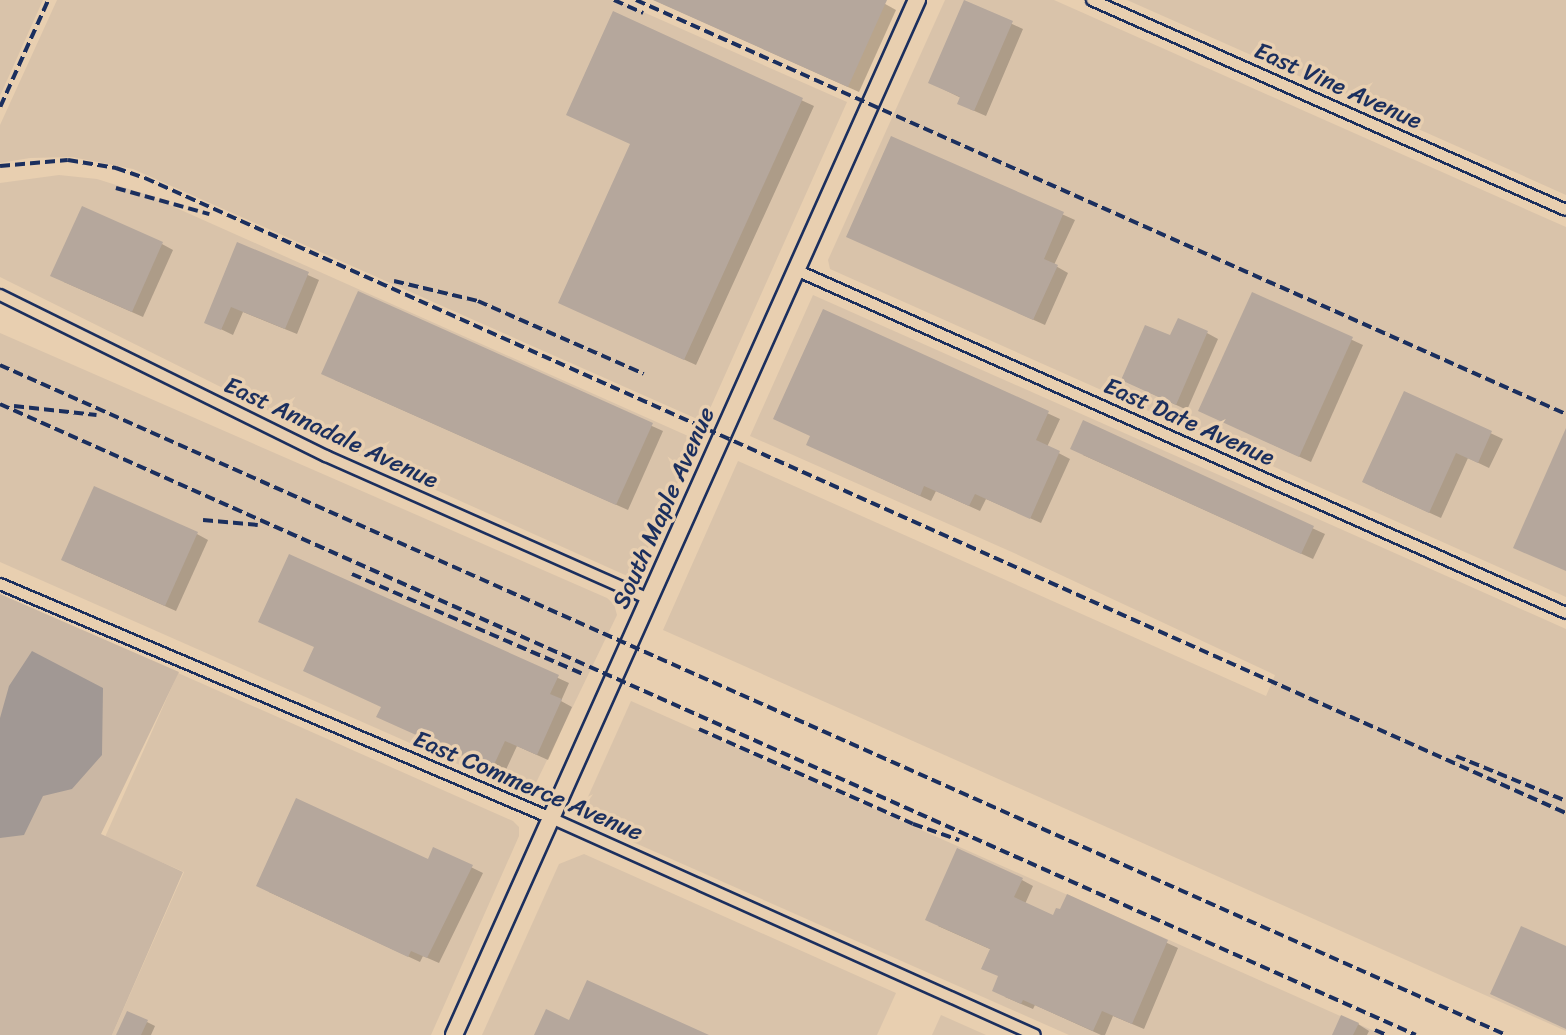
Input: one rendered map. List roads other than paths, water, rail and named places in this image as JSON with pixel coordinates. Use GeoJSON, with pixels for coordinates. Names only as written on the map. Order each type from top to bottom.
{"type":"FeatureCollection","features":[{"type":"Feature","properties":{"kind":"street","name":"South Maple Avenue"},"geometry":{"type":"LineString","coordinates":[[454,1035],[917,0]]}},
{"type":"Feature","properties":{"kind":"street","name":"East Vine Avenue"},"geometry":{"type":"LineString","coordinates":[[1092,0],[1566,210]]}},
{"type":"Feature","properties":{"kind":"street","name":"East Date Avenue"},"geometry":{"type":"LineString","coordinates":[[796,270],[1566,613]]}},
{"type":"Feature","properties":{"kind":"street","name":"East Annadale Avenue"},"geometry":{"type":"LineString","coordinates":[[0,295],[326,456],[649,599]]}},
{"type":"Feature","properties":{"kind":"street","name":"East Commerce Avenue"},"geometry":{"type":"LineString","coordinates":[[0,584],[551,818],[1035,1035]]}},
{"type":"Feature","properties":{"kind":"railway"},"geometry":{"type":"LineString","coordinates":[[0,107],[48,0]]}},
{"type":"Feature","properties":{"kind":"railway"},"geometry":{"type":"LineString","coordinates":[[614,0],[643,13]]}},
{"type":"Feature","properties":{"kind":"railway"},"geometry":{"type":"LineString","coordinates":[[636,0],[1566,414]]}},
{"type":"Feature","properties":{"kind":"railway"},"geometry":{"type":"LineString","coordinates":[[0,166],[68,160],[116,168],[145,178],[1566,813]]}},
{"type":"Feature","properties":{"kind":"railway"},"geometry":{"type":"LineString","coordinates":[[116,188],[209,214]]}},
{"type":"Feature","properties":{"kind":"railway"},"geometry":{"type":"LineString","coordinates":[[394,281],[478,301],[644,374]]}},
{"type":"Feature","properties":{"kind":"railway"},"geometry":{"type":"LineString","coordinates":[[0,365],[1506,1035]]}},
{"type":"Feature","properties":{"kind":"railway"},"geometry":{"type":"LineString","coordinates":[[0,404],[1416,1035]]}},
{"type":"Feature","properties":{"kind":"railway"},"geometry":{"type":"LineString","coordinates":[[14,406],[97,415]]}},
{"type":"Feature","properties":{"kind":"railway"},"geometry":{"type":"LineString","coordinates":[[203,520],[258,525]]}},
{"type":"Feature","properties":{"kind":"railway"},"geometry":{"type":"LineString","coordinates":[[352,574],[585,675]]}},
{"type":"Feature","properties":{"kind":"railway"},"geometry":{"type":"LineString","coordinates":[[699,729],[913,824],[959,840]]}},
{"type":"Feature","properties":{"kind":"railway"},"geometry":{"type":"LineString","coordinates":[[1456,756],[1566,801]]}},
{"type":"Feature","properties":{"kind":"railway"},"geometry":{"type":"LineString","coordinates":[[1375,1030],[1387,1035]]}}]}
